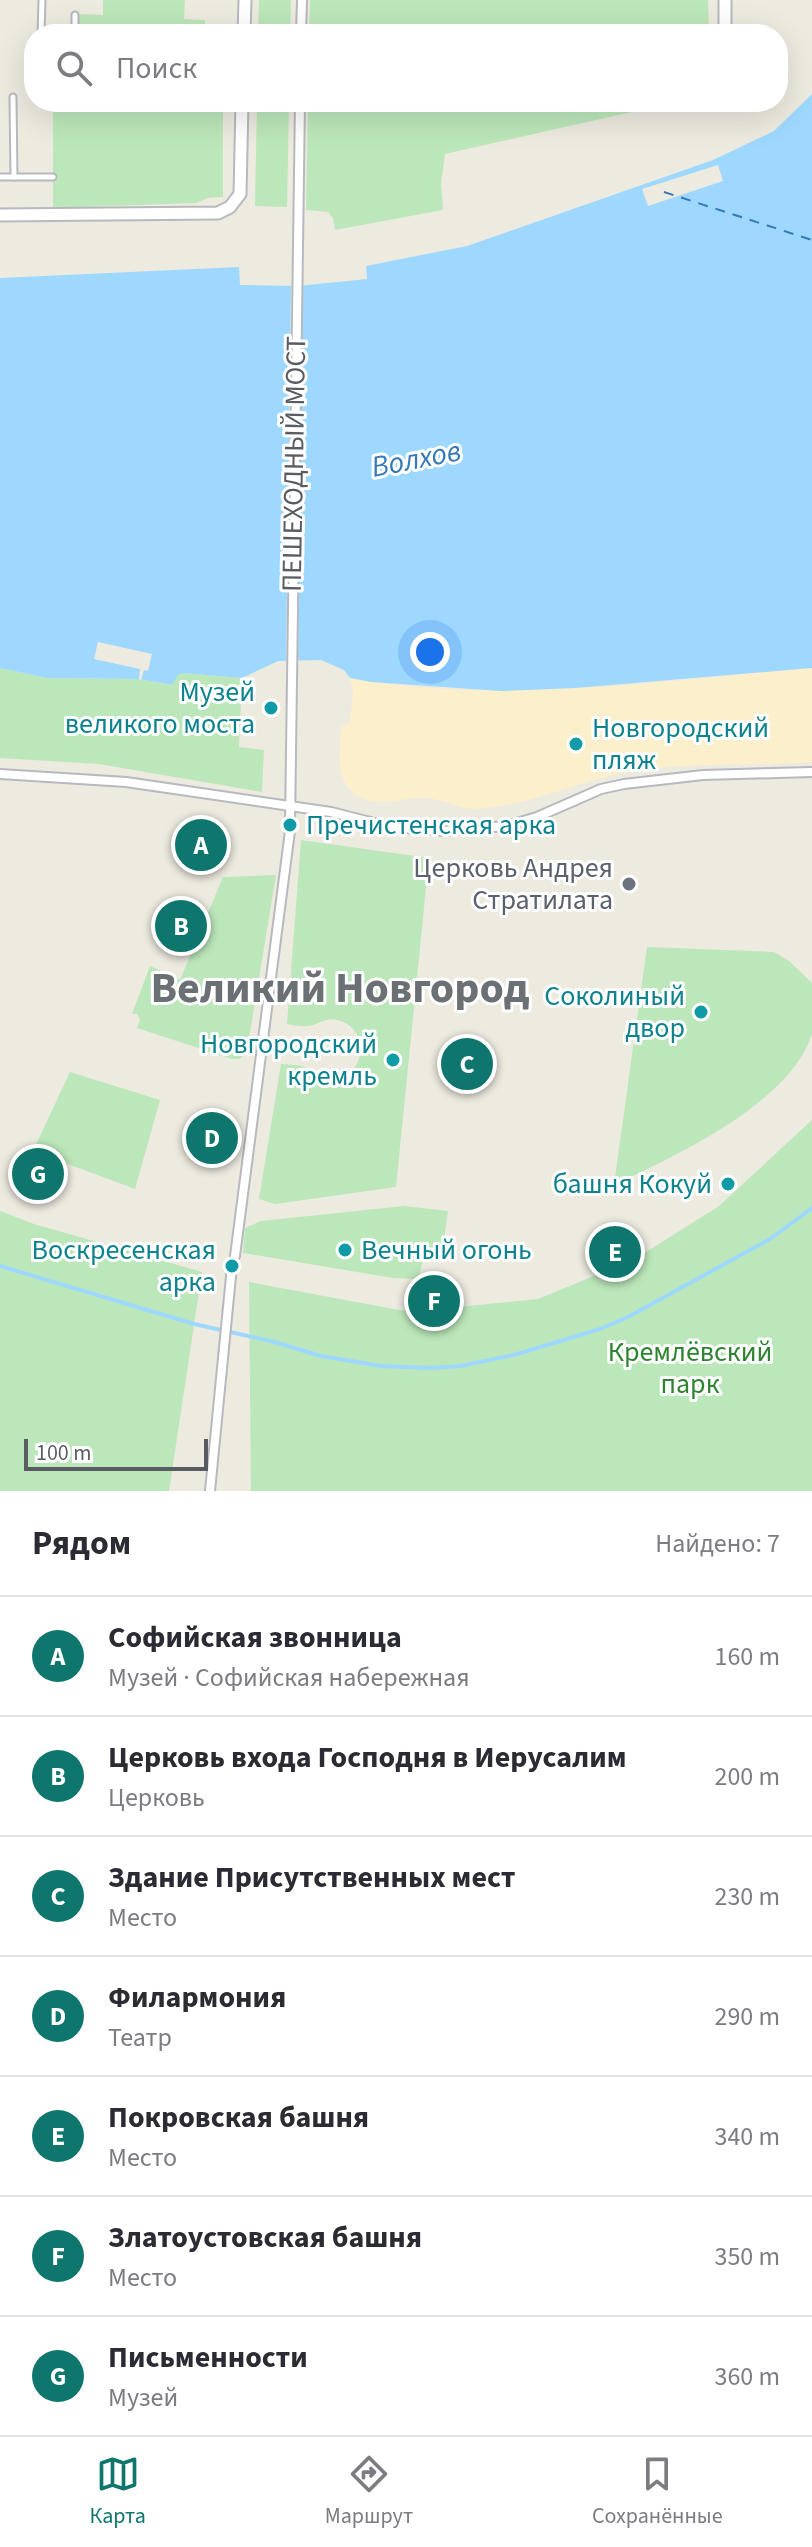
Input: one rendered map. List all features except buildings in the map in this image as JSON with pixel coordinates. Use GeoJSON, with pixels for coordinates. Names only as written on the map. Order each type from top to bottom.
{"type":"FeatureCollection","features":[{"type":"Feature","properties":{"kind":"street"},"geometry":{"type":"LineString","coordinates":[[244,24],[245,0]]}},
{"type":"Feature","properties":{"kind":"street"},"geometry":{"type":"LineString","coordinates":[[301,24],[302,0]]}},
{"type":"Feature","properties":{"kind":"street"},"geometry":{"type":"LineString","coordinates":[[725,0],[725,24]]}},
{"type":"Feature","properties":{"kind":"street"},"geometry":{"type":"LineString","coordinates":[[0,215],[218,213],[230,207],[240,194],[242,112]]}},
{"type":"Feature","properties":{"kind":"street","name":"ПЕШЕХОДНЫЙ МОСТ"},"geometry":{"type":"LineString","coordinates":[[210,1491],[228,1296],[290,828],[300,112]]}},
{"type":"Feature","properties":{"kind":"street"},"geometry":{"type":"LineString","coordinates":[[0,774],[126,782],[331,812],[390,827],[444,831],[485,829],[537,817],[581,797],[624,784],[703,775],[812,772]]}},
{"type":"Feature","properties":{"kind":"lane"},"geometry":{"type":"LineString","coordinates":[[41,24],[42,0]]}},
{"type":"Feature","properties":{"kind":"lane"},"geometry":{"type":"LineString","coordinates":[[75,15],[75,24]]}},
{"type":"Feature","properties":{"kind":"lane"},"geometry":{"type":"LineString","coordinates":[[13,97],[14,177]]}},
{"type":"Feature","properties":{"kind":"lane"},"geometry":{"type":"LineString","coordinates":[[0,177],[53,177]]}},
{"type":"Feature","properties":{"kind":"green space"},"geometry":{"type":"Polygon","coordinates":[[[103,0],[185,0],[184,19],[205,20],[205,24],[79,24],[79,14],[103,15],[103,0]]]}},
{"type":"Feature","properties":{"kind":"green space"},"geometry":{"type":"Polygon","coordinates":[[[259,0],[291,0],[290,24],[258,24],[259,0]]]}},
{"type":"Feature","properties":{"kind":"green space"},"geometry":{"type":"Polygon","coordinates":[[[310,0],[708,0],[709,24],[309,24],[310,0]]]}},
{"type":"Feature","properties":{"kind":"green space"},"geometry":{"type":"Polygon","coordinates":[[[53,112],[223,112],[223,197],[196,203],[53,208],[53,112]]]}},
{"type":"Feature","properties":{"kind":"green space"},"geometry":{"type":"Polygon","coordinates":[[[257,112],[289,112],[287,207],[255,206],[257,112]]]}},
{"type":"Feature","properties":{"kind":"green space"},"geometry":{"type":"Polygon","coordinates":[[[308,112],[632,112],[445,154],[441,183],[443,210],[335,230],[333,218],[328,212],[306,210],[308,112]]]}},
{"type":"Feature","properties":{"kind":"green space"},"geometry":{"type":"Polygon","coordinates":[[[0,668],[47,678],[139,679],[171,685],[183,673],[242,678],[239,747],[264,750],[262,792],[99,764],[0,758],[0,668]]]}},
{"type":"Feature","properties":{"kind":"green space"},"geometry":{"type":"Polygon","coordinates":[[[301,840],[429,858],[396,1187],[275,1204],[259,1199],[281,1064],[297,1065],[321,1078],[333,1080],[352,1071],[360,1054],[357,1034],[341,1021],[331,1019],[310,1026],[287,1024],[301,840]]]}},
{"type":"Feature","properties":{"kind":"green space"},"geometry":{"type":"Polygon","coordinates":[[[276,875],[247,1051],[240,1059],[137,1028],[140,1020],[137,1014],[132,1014],[150,966],[180,980],[223,877],[276,875]]]}},
{"type":"Feature","properties":{"kind":"green space"},"geometry":{"type":"Polygon","coordinates":[[[647,947],[774,952],[789,961],[812,983],[812,1033],[800,1058],[781,1082],[757,1104],[698,1143],[614,1185],[647,947]]]}},
{"type":"Feature","properties":{"kind":"green space"},"geometry":{"type":"Polygon","coordinates":[[[70,1072],[160,1100],[135,1189],[33,1151],[70,1072]]]}},
{"type":"Feature","properties":{"kind":"green space","name":"Кремлёвский парк"},"geometry":{"type":"Polygon","coordinates":[[[812,1120],[812,1491],[251,1491],[249,1282],[410,1312],[538,1299],[635,1259],[719,1206],[812,1120]]]}},
{"type":"Feature","properties":{"kind":"green space"},"geometry":{"type":"Polygon","coordinates":[[[404,1206],[448,1211],[443,1246],[423,1260],[418,1279],[393,1278],[243,1253],[245,1228],[261,1221],[404,1206]]]}},
{"type":"Feature","properties":{"kind":"green space"},"geometry":{"type":"Polygon","coordinates":[[[0,1211],[34,1224],[202,1272],[169,1491],[0,1491],[0,1211]]]}},
{"type":"Feature","properties":{"kind":"sand","name":"Новгородский пляж"},"geometry":{"type":"Polygon","coordinates":[[[812,668],[812,762],[641,770],[518,803],[475,809],[428,798],[374,802],[349,789],[341,773],[341,727],[350,722],[353,691],[350,678],[407,686],[523,690],[639,684],[812,668]]]}},
{"type":"Feature","properties":{"kind":"water","name":"Волхов"},"geometry":{"type":"Polygon","coordinates":[[[812,94],[812,668],[575,688],[501,691],[371,682],[350,678],[344,670],[321,660],[278,661],[242,678],[183,673],[172,685],[139,679],[47,678],[0,668],[0,278],[239,267],[240,285],[298,286],[367,279],[366,266],[467,246],[713,160],[774,131],[812,94]]]}},
{"type":"Feature","properties":{"kind":"pier"},"geometry":{"type":"Polygon","coordinates":[[[718,165],[723,181],[648,206],[642,189],[718,165]]]}},
{"type":"Feature","properties":{"kind":"pier"},"geometry":{"type":"Polygon","coordinates":[[[291,282],[302,282],[298,665],[286,665],[291,282]]]}},
{"type":"Feature","properties":{"kind":"pier"},"geometry":{"type":"Polygon","coordinates":[[[98,642],[152,654],[148,671],[144,670],[141,680],[140,669],[94,659],[98,642]]]}},
{"type":"Feature","properties":{"kind":"waterway"},"geometry":{"type":"LineString","coordinates":[[0,1266],[194,1324],[321,1356],[381,1366],[461,1366],[514,1355],[600,1329],[628,1317],[770,1239],[812,1208]]}},
{"type":"Feature","properties":{"kind":"ferry route"},"geometry":{"type":"LineString","coordinates":[[664,192],[812,240]]}},
{"type":"Feature","properties":{"kind":"place","name":"Музей великого моста"},"geometry":{"type":"Point","coordinates":[271,708]}},
{"type":"Feature","properties":{"kind":"place","name":"Новгородский пляж"},"geometry":{"type":"Point","coordinates":[576,744]}},
{"type":"Feature","properties":{"kind":"place","name":"Пречистенская арка"},"geometry":{"type":"Point","coordinates":[290,825]}},
{"type":"Feature","properties":{"kind":"place","name":"Софийская звонница"},"geometry":{"type":"Point","coordinates":[201,845]}},
{"type":"Feature","properties":{"kind":"place","name":"Церковь Андрея Стратилата"},"geometry":{"type":"Point","coordinates":[629,884]}},
{"type":"Feature","properties":{"kind":"place","name":"Церковь входа Господня в Иерусалим"},"geometry":{"type":"Point","coordinates":[181,926]}},
{"type":"Feature","properties":{"kind":"place","name":"Соколиный двор"},"geometry":{"type":"Point","coordinates":[701,1012]}},
{"type":"Feature","properties":{"kind":"place","name":"Новгородский кремль"},"geometry":{"type":"Point","coordinates":[393,1060]}},
{"type":"Feature","properties":{"kind":"place","name":"Здание Присутственных мест"},"geometry":{"type":"Point","coordinates":[467,1064]}},
{"type":"Feature","properties":{"kind":"place","name":"Филармония"},"geometry":{"type":"Point","coordinates":[212,1138]}},
{"type":"Feature","properties":{"kind":"place","name":"Письменности"},"geometry":{"type":"Point","coordinates":[38,1174]}},
{"type":"Feature","properties":{"kind":"place","name":"башня Кокуй"},"geometry":{"type":"Point","coordinates":[728,1184]}},
{"type":"Feature","properties":{"kind":"place","name":"Вечный огонь"},"geometry":{"type":"Point","coordinates":[345,1250]}},
{"type":"Feature","properties":{"kind":"place","name":"Покровская башня"},"geometry":{"type":"Point","coordinates":[615,1252]}},
{"type":"Feature","properties":{"kind":"place","name":"Воскресенская арка"},"geometry":{"type":"Point","coordinates":[232,1266]}},
{"type":"Feature","properties":{"kind":"place","name":"Златоустовская башня"},"geometry":{"type":"Point","coordinates":[434,1301]}},
{"type":"Feature","properties":{"kind":"district","name":"Великий Новгород"},"geometry":{"type":"Point","coordinates":[340,988]}}]}
